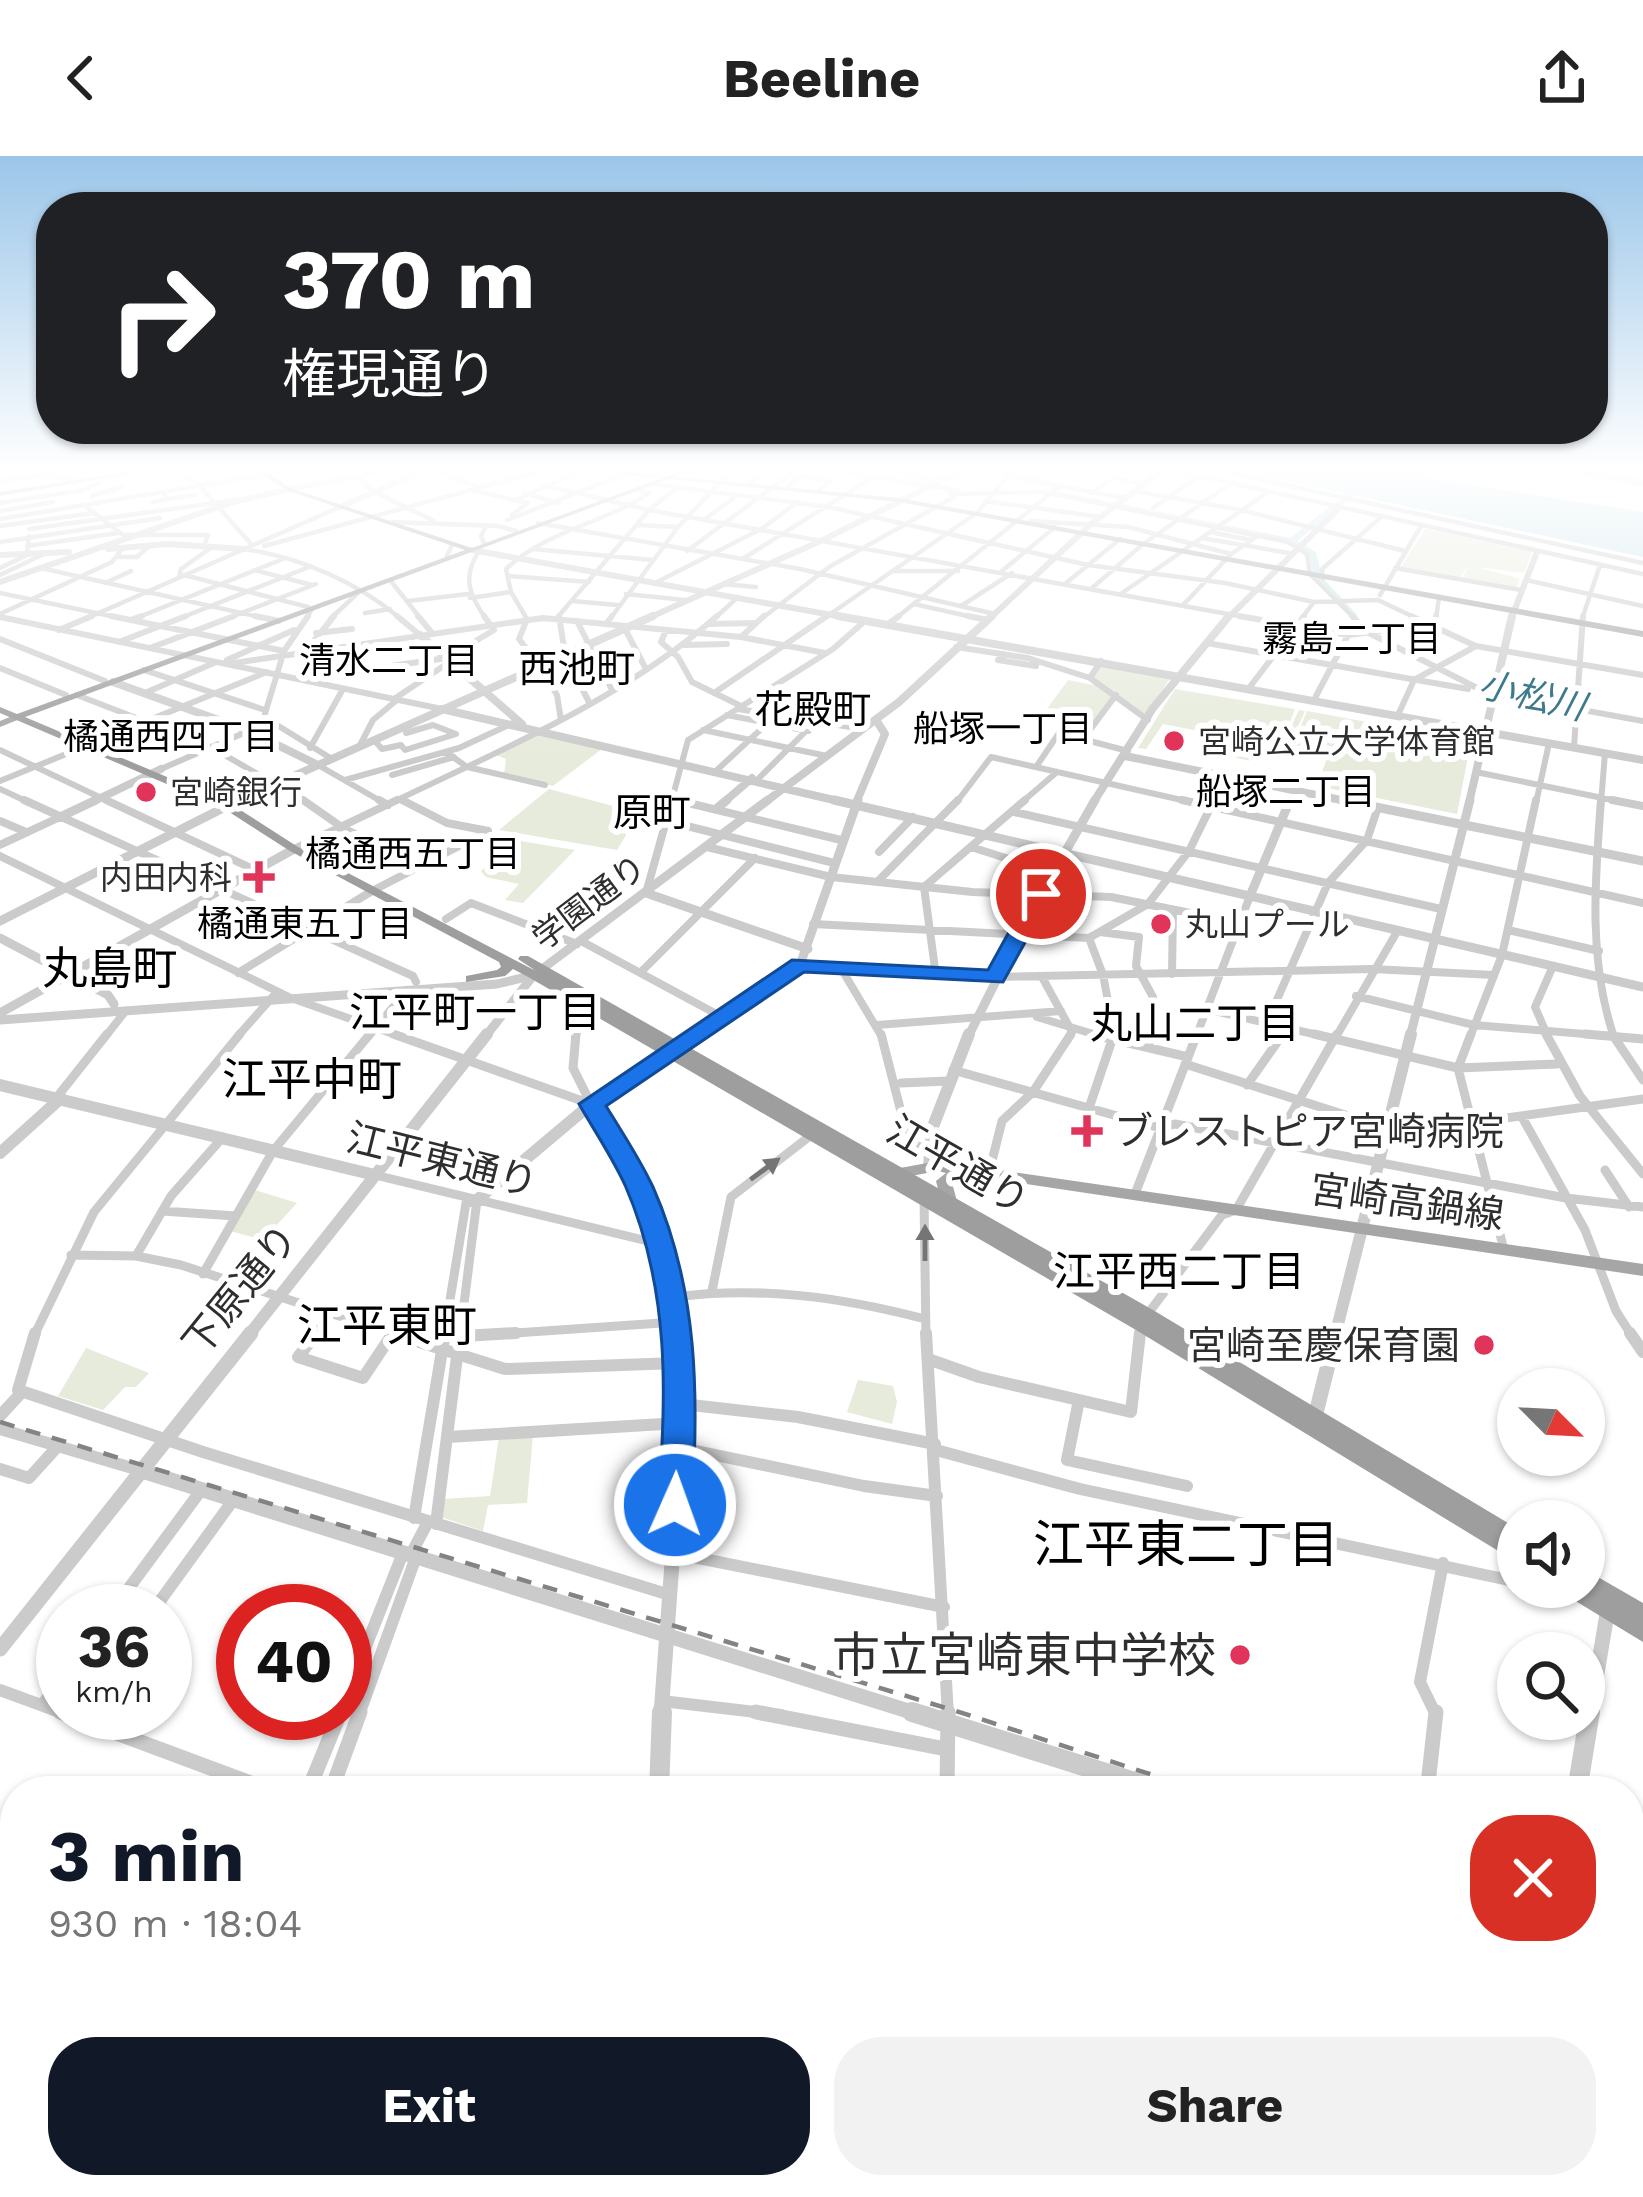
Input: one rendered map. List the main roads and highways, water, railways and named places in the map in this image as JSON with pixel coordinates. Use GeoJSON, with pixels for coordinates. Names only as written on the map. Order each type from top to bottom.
{"type":"FeatureCollection","features":[{"type":"Feature","properties":{"kind":"highway"},"geometry":{"type":"LineString","coordinates":[[363,589],[418,567]]}},
{"type":"Feature","properties":{"kind":"highway"},"geometry":{"type":"LineString","coordinates":[[109,682],[424,567]]}},
{"type":"Feature","properties":{"kind":"highway"},"geometry":{"type":"LineString","coordinates":[[9,714],[181,655]]}},
{"type":"Feature","properties":{"kind":"highway"},"geometry":{"type":"LineString","coordinates":[[9,714],[91,741],[232,803],[299,846],[505,960],[539,972]]}},
{"type":"Feature","properties":{"kind":"highway"},"geometry":{"type":"LineString","coordinates":[[377,888],[446,919],[539,972]]}},
{"type":"Feature","properties":{"kind":"highway"},"geometry":{"type":"LineString","coordinates":[[470,979],[501,974],[508,968],[505,960]]}},
{"type":"Feature","properties":{"kind":"highway","name":"江平通り"},"geometry":{"type":"LineString","coordinates":[[539,972],[586,1007],[950,1201],[1497,1541]]}},
{"type":"Feature","properties":{"kind":"highway","name":"江平通り"},"geometry":{"type":"LineString","coordinates":[[539,972],[810,1136],[913,1181],[1144,1320]]}},
{"type":"Feature","properties":{"kind":"highway","name":"江平通り"},"geometry":{"type":"LineString","coordinates":[[1313,1423],[1497,1527]]}},
{"type":"Feature","properties":{"kind":"highway"},"geometry":{"type":"LineString","coordinates":[[1605,1598],[1643,1631]]}},
{"type":"Feature","properties":{"kind":"highway"},"geometry":{"type":"LineString","coordinates":[[1605,1601],[1643,1614]]}},
{"type":"Feature","properties":{"kind":"main road"},"geometry":{"type":"LineString","coordinates":[[1274,567],[1643,634]]}},
{"type":"Feature","properties":{"kind":"main road","name":"宮崎高鍋線"},"geometry":{"type":"LineString","coordinates":[[913,1181],[947,1167],[1643,1270]]}},
{"type":"Feature","properties":{"kind":"main road"},"geometry":{"type":"LineString","coordinates":[[950,1201],[944,1181],[955,1171],[965,1170]]}},
{"type":"Feature","properties":{"kind":"waterway","name":"小松川"},"geometry":{"type":"LineString","coordinates":[[1316,567],[1318,578],[1353,616]]}},
{"type":"Feature","properties":{"kind":"railway"},"geometry":{"type":"LineString","coordinates":[[0,1422],[956,1711],[1156,1776]]}},
{"type":"Feature","properties":{"kind":"place","name":"宮崎公立大学体育館"},"geometry":{"type":"Point","coordinates":[1174,741]}},
{"type":"Feature","properties":{"kind":"place","name":"宮崎銀行"},"geometry":{"type":"Point","coordinates":[146,792]}},
{"type":"Feature","properties":{"kind":"place","name":"内田内科"},"geometry":{"type":"Point","coordinates":[259,877]}},
{"type":"Feature","properties":{"kind":"place","name":"丸山プール"},"geometry":{"type":"Point","coordinates":[1161,924]}},
{"type":"Feature","properties":{"kind":"place","name":"ブレストピア宮崎病院"},"geometry":{"type":"Point","coordinates":[1087,1131]}},
{"type":"Feature","properties":{"kind":"place","name":"宮崎至慶保育園"},"geometry":{"type":"Point","coordinates":[1484,1345]}},
{"type":"Feature","properties":{"kind":"place","name":"市立宮崎東中学校"},"geometry":{"type":"Point","coordinates":[1240,1655]}},
{"type":"Feature","properties":{"kind":"district","name":"霧島二丁目"},"geometry":{"type":"Point","coordinates":[1352,639]}},
{"type":"Feature","properties":{"kind":"district","name":"清水二丁目"},"geometry":{"type":"Point","coordinates":[389,661]}},
{"type":"Feature","properties":{"kind":"district","name":"西池町"},"geometry":{"type":"Point","coordinates":[577,668]}},
{"type":"Feature","properties":{"kind":"district","name":"花殿町"},"geometry":{"type":"Point","coordinates":[813,709]}},
{"type":"Feature","properties":{"kind":"district","name":"船塚一丁目"},"geometry":{"type":"Point","coordinates":[1003,729]}},
{"type":"Feature","properties":{"kind":"district","name":"橘通西四丁目"},"geometry":{"type":"Point","coordinates":[171,737]}},
{"type":"Feature","properties":{"kind":"district","name":"船塚二丁目"},"geometry":{"type":"Point","coordinates":[1286,792]}},
{"type":"Feature","properties":{"kind":"district","name":"原町"},"geometry":{"type":"Point","coordinates":[652,812]}},
{"type":"Feature","properties":{"kind":"district","name":"橘通西五丁目"},"geometry":{"type":"Point","coordinates":[413,854]}},
{"type":"Feature","properties":{"kind":"district","name":"橘通東五丁目"},"geometry":{"type":"Point","coordinates":[305,924]}},
{"type":"Feature","properties":{"kind":"district","name":"丸島町"},"geometry":{"type":"Point","coordinates":[110,968]}},
{"type":"Feature","properties":{"kind":"district","name":"江平町一丁目"},"geometry":{"type":"Point","coordinates":[475,1012]}},
{"type":"Feature","properties":{"kind":"district","name":"丸山二丁目"},"geometry":{"type":"Point","coordinates":[1195,1023]}},
{"type":"Feature","properties":{"kind":"district","name":"江平中町"},"geometry":{"type":"Point","coordinates":[312,1079]}},
{"type":"Feature","properties":{"kind":"district","name":"江平西二丁目"},"geometry":{"type":"Point","coordinates":[1179,1271]}},
{"type":"Feature","properties":{"kind":"district","name":"江平東町"},"geometry":{"type":"Point","coordinates":[387,1325]}},
{"type":"Feature","properties":{"kind":"district","name":"江平東二丁目"},"geometry":{"type":"Point","coordinates":[1186,1544]}}]}
